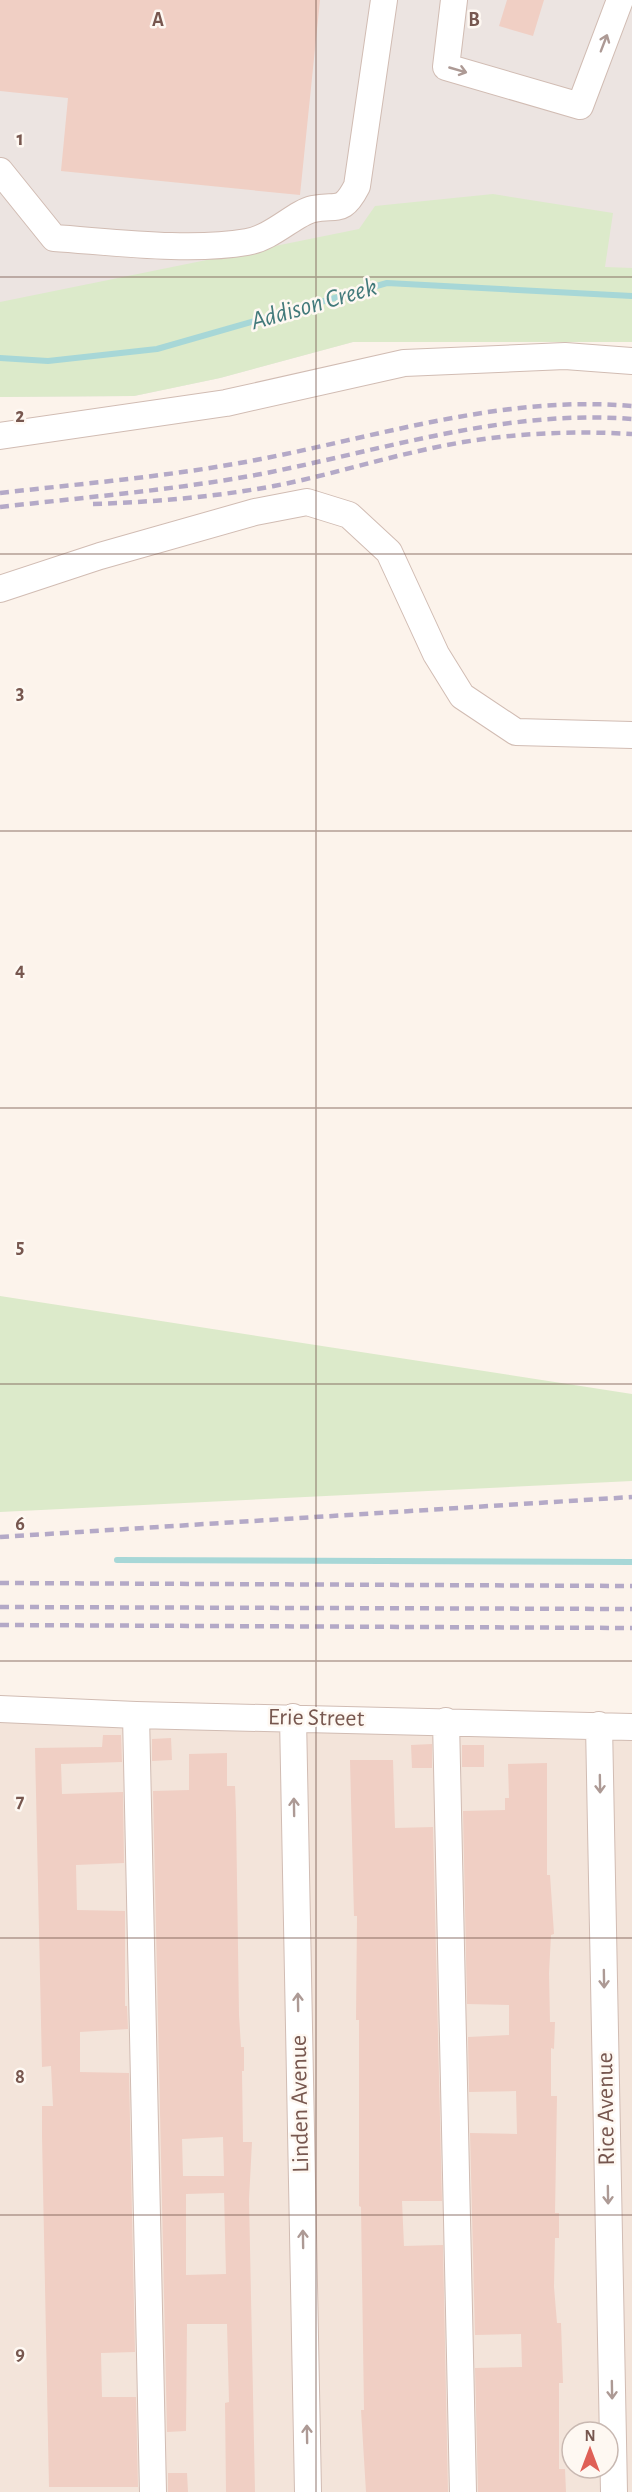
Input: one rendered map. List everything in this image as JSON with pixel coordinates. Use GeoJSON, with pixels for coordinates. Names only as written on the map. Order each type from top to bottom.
{"type":"FeatureCollection","features":[{"type":"Feature","properties":{"kind":"street"},"geometry":{"type":"LineString","coordinates":[[0,171],[54,238],[177,246],[248,242],[277,231],[312,209],[333,209],[350,201],[357,186],[384,0]]}},
{"type":"Feature","properties":{"kind":"street"},"geometry":{"type":"LineString","coordinates":[[454,0],[446,67],[580,106],[620,0]]}},
{"type":"Feature","properties":{"kind":"street"},"geometry":{"type":"LineString","coordinates":[[0,436],[226,403],[404,363],[565,356],[632,361]]}},
{"type":"Feature","properties":{"kind":"street"},"geometry":{"type":"LineString","coordinates":[[0,589],[100,556],[222,521],[307,502],[349,515],[389,552],[436,654],[462,696],[516,732],[632,735]]}},
{"type":"Feature","properties":{"kind":"street","name":"Erie Street"},"geometry":{"type":"LineString","coordinates":[[0,1709],[136,1715],[632,1727]]}},
{"type":"Feature","properties":{"kind":"street"},"geometry":{"type":"LineString","coordinates":[[136,1715],[153,2492]]}},
{"type":"Feature","properties":{"kind":"street","name":"Linden Avenue"},"geometry":{"type":"LineString","coordinates":[[293,1717],[308,2492]]}},
{"type":"Feature","properties":{"kind":"street"},"geometry":{"type":"LineString","coordinates":[[446,1721],[463,2492]]}},
{"type":"Feature","properties":{"kind":"street","name":"Rice Avenue"},"geometry":{"type":"LineString","coordinates":[[599,1725],[614,2492]]}},
{"type":"Feature","properties":{"kind":"shaded area"},"geometry":{"type":"Polygon","coordinates":[[[0,0],[632,0],[632,342],[353,342],[220,378],[134,396],[0,397],[0,0]]]}},
{"type":"Feature","properties":{"kind":"shaded area"},"geometry":{"type":"Polygon","coordinates":[[[0,1718],[632,1733],[632,2492],[0,2492],[0,1718]]]}},
{"type":"Feature","properties":{"kind":"green space"},"geometry":{"type":"Polygon","coordinates":[[[493,194],[613,213],[605,267],[632,268],[632,342],[353,342],[220,378],[134,396],[0,397],[0,302],[359,229],[375,206],[493,194]]]}},
{"type":"Feature","properties":{"kind":"green space"},"geometry":{"type":"Polygon","coordinates":[[[0,1296],[632,1394],[632,1481],[0,1512],[0,1296]]]}},
{"type":"Feature","properties":{"kind":"building"},"geometry":{"type":"Polygon","coordinates":[[[0,0],[320,0],[300,195],[61,171],[68,98],[0,91],[0,0]]]}},
{"type":"Feature","properties":{"kind":"building"},"geometry":{"type":"Polygon","coordinates":[[[507,0],[544,0],[533,36],[499,26],[507,0]]]}},
{"type":"Feature","properties":{"kind":"building"},"geometry":{"type":"Polygon","coordinates":[[[103,1735],[121,1735],[122,1762],[61,1764],[62,1794],[123,1792],[124,1863],[76,1865],[77,1910],[125,1911],[125,2006],[127,2006],[128,2029],[80,2032],[80,2072],[129,2073],[135,2352],[101,2353],[102,2397],[136,2397],[138,2487],[49,2487],[42,2106],[53,2106],[51,2066],[42,2067],[35,1748],[102,1747],[103,1735]]]}},
{"type":"Feature","properties":{"kind":"building"},"geometry":{"type":"Polygon","coordinates":[[[171,1738],[172,1760],[152,1761],[152,1739],[171,1738]]]}},
{"type":"Feature","properties":{"kind":"building"},"geometry":{"type":"Polygon","coordinates":[[[432,1744],[432,1768],[412,1768],[411,1745],[432,1744]]]}},
{"type":"Feature","properties":{"kind":"building"},"geometry":{"type":"Polygon","coordinates":[[[462,1745],[484,1745],[484,1767],[462,1767],[462,1745]]]}},
{"type":"Feature","properties":{"kind":"building"},"geometry":{"type":"Polygon","coordinates":[[[227,1753],[227,1786],[235,1786],[239,2015],[241,2047],[244,2047],[243,2142],[252,2142],[249,2199],[255,2492],[226,2492],[225,2403],[229,2402],[227,2324],[187,2324],[186,2431],[167,2432],[153,1791],[189,1790],[189,1754],[227,1753]],[[223,2137],[182,2139],[183,2176],[224,2176],[223,2137]],[[224,2193],[186,2194],[186,2275],[226,2274],[224,2193]]]}},
{"type":"Feature","properties":{"kind":"building"},"geometry":{"type":"Polygon","coordinates":[[[350,1760],[393,1760],[395,1828],[433,1827],[442,2201],[402,2201],[404,2246],[443,2245],[448,2492],[366,2492],[361,2410],[364,2410],[361,2207],[359,2206],[359,2020],[356,2020],[357,1916],[354,1916],[350,1760]]]}},
{"type":"Feature","properties":{"kind":"building"},"geometry":{"type":"Polygon","coordinates":[[[547,1763],[547,1875],[550,1875],[554,1934],[551,1935],[549,1973],[550,2022],[555,2022],[554,2049],[551,2048],[551,2096],[557,2096],[555,2213],[559,2213],[559,2238],[555,2238],[554,2287],[557,2323],[561,2323],[563,2383],[559,2383],[559,2469],[560,2480],[565,2480],[566,2492],[478,2492],[475,2368],[522,2367],[521,2334],[475,2335],[470,2133],[517,2134],[516,2091],[469,2092],[468,2037],[509,2035],[509,2005],[467,2004],[463,1811],[505,1810],[505,1798],[509,1798],[508,1764],[547,1763]]]}},
{"type":"Feature","properties":{"kind":"building"},"geometry":{"type":"Polygon","coordinates":[[[168,2473],[187,2473],[188,2492],[168,2492],[168,2473]]]}},
{"type":"Feature","properties":{"kind":"waterway","name":"Addison Creek"},"geometry":{"type":"LineString","coordinates":[[0,358],[48,361],[157,349],[387,283],[632,296]]}},
{"type":"Feature","properties":{"kind":"waterway"},"geometry":{"type":"LineString","coordinates":[[117,1560],[632,1562]]}},
{"type":"Feature","properties":{"kind":"railway"},"geometry":{"type":"LineString","coordinates":[[0,493],[131,479],[229,465],[445,419],[491,412],[538,406],[585,404],[632,406]]}},
{"type":"Feature","properties":{"kind":"railway"},"geometry":{"type":"LineString","coordinates":[[0,507],[229,480],[399,443],[491,426],[538,420],[632,419]]}},
{"type":"Feature","properties":{"kind":"railway"},"geometry":{"type":"LineString","coordinates":[[93,504],[139,502],[251,490],[313,478],[428,449],[478,440],[555,433],[632,434]]}},
{"type":"Feature","properties":{"kind":"railway"},"geometry":{"type":"LineString","coordinates":[[0,1537],[632,1497]]}},
{"type":"Feature","properties":{"kind":"railway"},"geometry":{"type":"LineString","coordinates":[[0,1583],[632,1586]]}},
{"type":"Feature","properties":{"kind":"railway"},"geometry":{"type":"LineString","coordinates":[[0,1607],[632,1609]]}},
{"type":"Feature","properties":{"kind":"railway"},"geometry":{"type":"LineString","coordinates":[[0,1625],[632,1628]]}}]}
